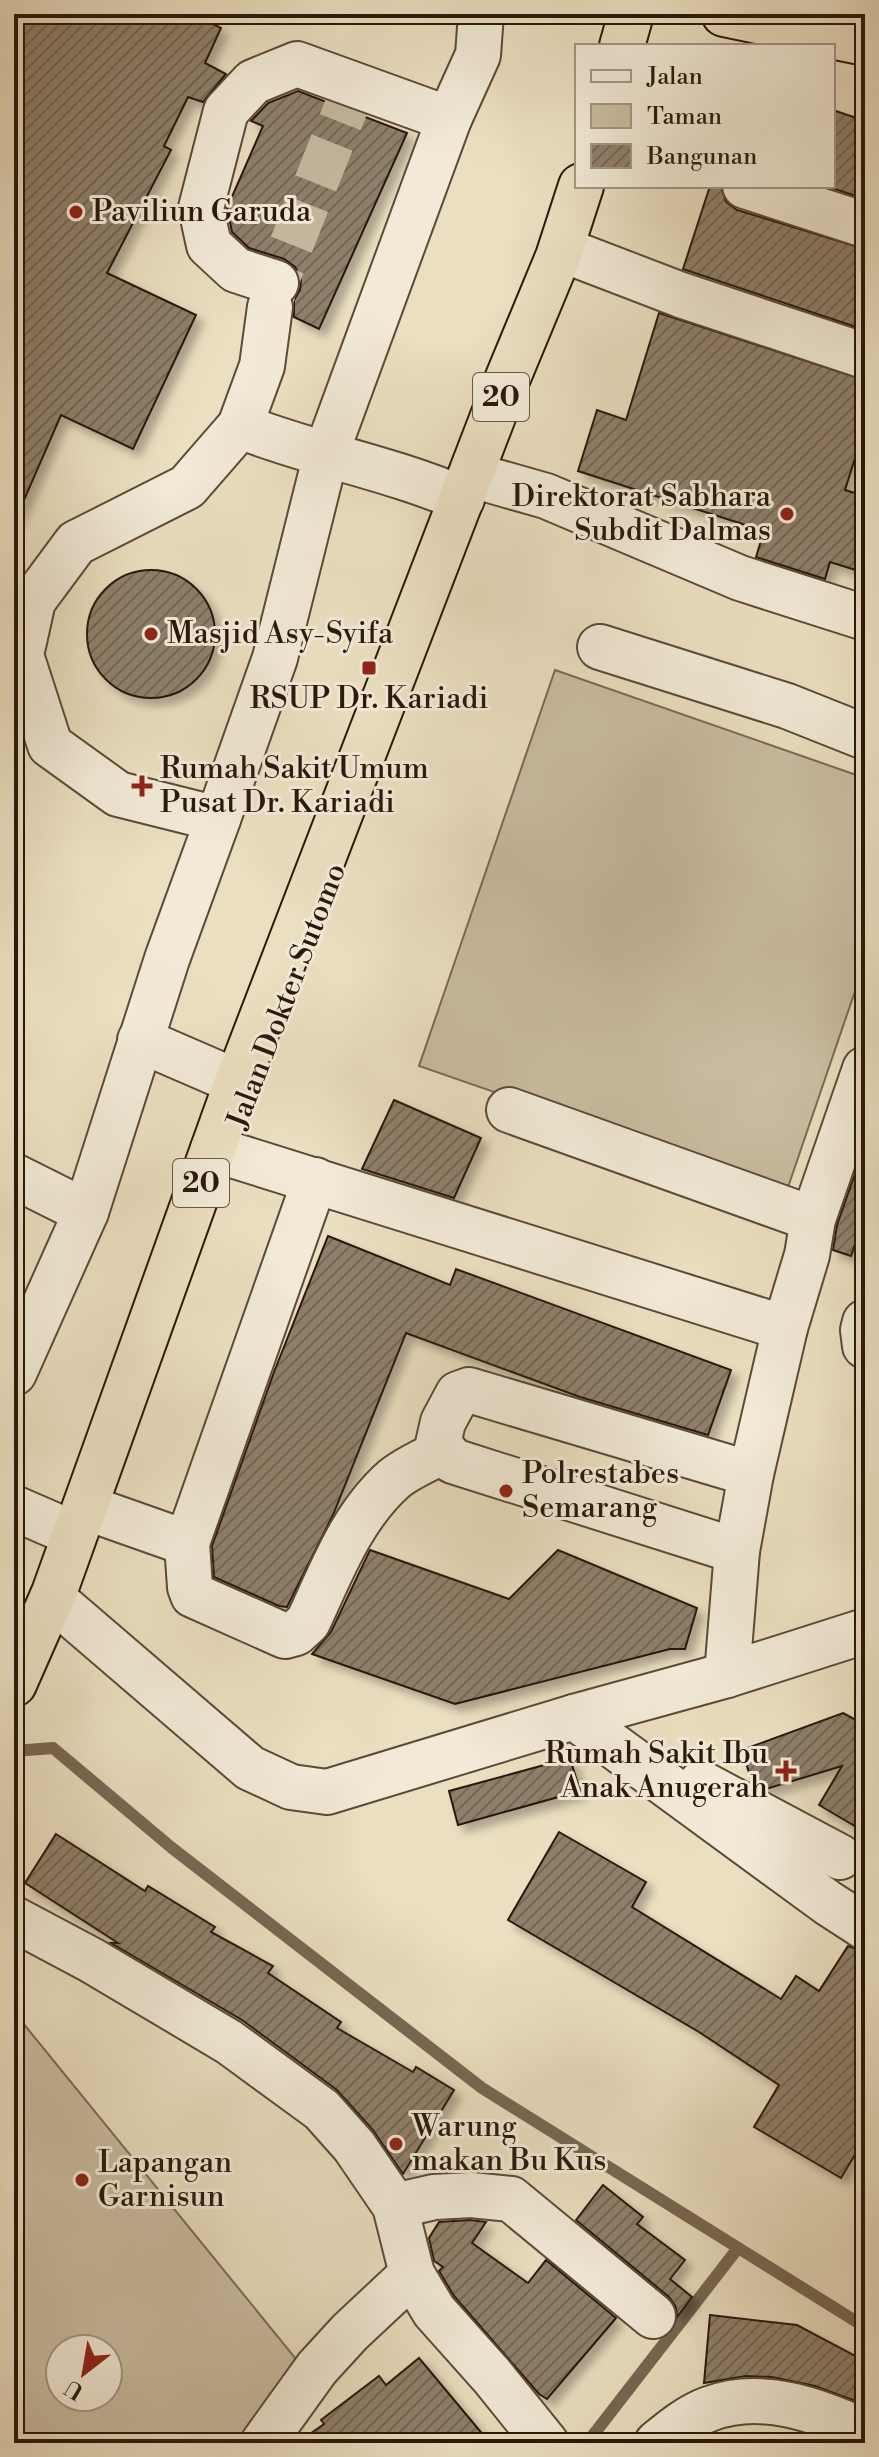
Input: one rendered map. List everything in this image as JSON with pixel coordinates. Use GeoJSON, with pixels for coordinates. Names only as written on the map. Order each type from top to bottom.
{"type":"FeatureCollection","features":[{"type":"Feature","properties":{"kind":"highway"},"geometry":{"type":"LineString","coordinates":[[623,44],[631,14]]}},
{"type":"Feature","properties":{"kind":"highway"},"geometry":{"type":"LineString","coordinates":[[724,14],[865,43]]}},
{"type":"Feature","properties":{"kind":"highway","name":"Jalan Dokter Sutomo"},"geometry":{"type":"LineString","coordinates":[[18,1662],[53,1596],[84,1517],[220,1151],[237,1082],[471,484],[507,380],[560,253],[580,188]]}},
{"type":"Feature","properties":{"kind":"street"},"geometry":{"type":"LineString","coordinates":[[14,1373],[86,1212],[167,959],[275,658],[326,454],[449,119],[478,55],[481,14]]}},
{"type":"Feature","properties":{"kind":"street"},"geometry":{"type":"LineString","coordinates":[[218,819],[118,794],[50,745],[21,655],[33,601],[76,543],[187,487],[240,426],[262,366],[273,295],[236,270],[209,245],[201,208],[226,111],[253,82],[297,64],[350,95],[449,119]]}},
{"type":"Feature","properties":{"kind":"street"},"geometry":{"type":"LineString","coordinates":[[751,188],[865,225]]}},
{"type":"Feature","properties":{"kind":"street"},"geometry":{"type":"LineString","coordinates":[[560,253],[865,356]]}},
{"type":"Feature","properties":{"kind":"street"},"geometry":{"type":"LineString","coordinates":[[240,426],[429,485],[471,484],[546,496],[740,578],[865,618]]}},
{"type":"Feature","properties":{"kind":"street","name":"Jalan Dokter Sutomo"},"geometry":{"type":"LineString","coordinates":[[220,1151],[410,671],[471,484]]}},
{"type":"Feature","properties":{"kind":"street"},"geometry":{"type":"LineString","coordinates":[[600,647],[787,706],[865,737]]}},
{"type":"Feature","properties":{"kind":"street"},"geometry":{"type":"LineString","coordinates":[[140,1040],[237,1082]]}},
{"type":"Feature","properties":{"kind":"street"},"geometry":{"type":"LineString","coordinates":[[727,1675],[737,1551],[751,1474],[785,1328],[807,1255],[813,1219],[865,1069]]}},
{"type":"Feature","properties":{"kind":"street"},"geometry":{"type":"LineString","coordinates":[[509,1110],[813,1219]]}},
{"type":"Feature","properties":{"kind":"street"},"geometry":{"type":"LineString","coordinates":[[220,1151],[785,1328]]}},
{"type":"Feature","properties":{"kind":"street"},"geometry":{"type":"LineString","coordinates":[[14,1176],[86,1212]]}},
{"type":"Feature","properties":{"kind":"street"},"geometry":{"type":"LineString","coordinates":[[315,1180],[187,1543],[193,1595],[285,1636],[296,1633],[308,1622],[347,1538],[363,1516],[395,1479],[443,1451]]}},
{"type":"Feature","properties":{"kind":"street"},"geometry":{"type":"LineString","coordinates":[[865,1322],[865,1346]]}},
{"type":"Feature","properties":{"kind":"street"},"geometry":{"type":"LineString","coordinates":[[737,1551],[453,1461],[438,1444],[443,1422],[458,1394],[469,1390],[751,1474]]}},
{"type":"Feature","properties":{"kind":"street"},"geometry":{"type":"LineString","coordinates":[[14,1508],[84,1517],[187,1543]]}},
{"type":"Feature","properties":{"kind":"street"},"geometry":{"type":"LineString","coordinates":[[53,1596],[250,1768],[291,1787],[327,1792],[586,1713],[727,1675],[865,1631]]}},
{"type":"Feature","properties":{"kind":"street"},"geometry":{"type":"LineString","coordinates":[[586,1713],[673,1768],[840,1857]]}},
{"type":"Feature","properties":{"kind":"street"},"geometry":{"type":"LineString","coordinates":[[586,1713],[828,1903],[865,1927]]}},
{"type":"Feature","properties":{"kind":"street"},"geometry":{"type":"LineString","coordinates":[[14,1919],[91,1960],[229,2042],[322,2110],[354,2146],[395,2206],[412,2274],[434,2311],[546,2443]]}},
{"type":"Feature","properties":{"kind":"street"},"geometry":{"type":"LineString","coordinates":[[395,2206],[434,2197],[471,2195],[511,2199],[653,2316]]}},
{"type":"Feature","properties":{"kind":"street"},"geometry":{"type":"LineString","coordinates":[[263,2443],[317,2368],[412,2274]]}},
{"type":"Feature","properties":{"kind":"street"},"geometry":{"type":"LineString","coordinates":[[657,2443],[708,2409],[730,2403],[795,2405],[818,2411],[865,2432]]}},
{"type":"Feature","properties":{"kind":"green space"},"geometry":{"type":"Polygon","coordinates":[[[555,670],[865,778],[865,962],[786,1193],[419,1066],[555,670]]]}},
{"type":"Feature","properties":{"kind":"green space","name":"Lapangan Garnisun"},"geometry":{"type":"Polygon","coordinates":[[[14,2012],[322,2391],[258,2443],[14,2443],[14,2012]]]}},
{"type":"Feature","properties":{"kind":"building","name":"Paviliun Garuda"},"geometry":{"type":"Polygon","coordinates":[[[14,14],[194,14],[221,28],[205,63],[226,74],[203,102],[188,97],[164,146],[171,150],[107,273],[196,315],[133,449],[61,415],[14,523],[14,14]]]}},
{"type":"Feature","properties":{"kind":"building"},"geometry":{"type":"Polygon","coordinates":[[[298,91],[407,133],[319,329],[294,317],[294,300],[300,290],[301,279],[295,267],[284,259],[249,248],[232,232],[227,208],[263,126],[251,121],[268,103],[298,91]]]}},
{"type":"Feature","properties":{"kind":"building"},"geometry":{"type":"Polygon","coordinates":[[[835,111],[865,121],[865,199],[832,188],[835,188],[835,111]]]}},
{"type":"Feature","properties":{"kind":"building"},"geometry":{"type":"Polygon","coordinates":[[[709,188],[722,188],[726,202],[737,210],[865,249],[865,330],[683,269],[709,188]]]}},
{"type":"Feature","properties":{"kind":"building"},"geometry":{"type":"Polygon","coordinates":[[[659,313],[865,380],[865,426],[845,490],[865,496],[865,573],[830,562],[825,579],[756,557],[764,531],[578,471],[597,410],[626,420],[659,313]]]}},
{"type":"Feature","properties":{"kind":"building","name":"Masjid Asy-Syifa"},"geometry":{"type":"Polygon","coordinates":[[[151,570],[175,575],[196,589],[210,610],[215,634],[210,658],[196,679],[175,693],[151,698],[127,693],[106,679],[92,658],[87,634],[92,610],[106,589],[127,575],[151,570]]]}},
{"type":"Feature","properties":{"kind":"building"},"geometry":{"type":"Polygon","coordinates":[[[394,1100],[481,1138],[454,1198],[362,1169],[394,1100]]]}},
{"type":"Feature","properties":{"kind":"building"},"geometry":{"type":"Polygon","coordinates":[[[865,1145],[865,1216],[851,1256],[833,1250],[837,1225],[865,1145]]]}},
{"type":"Feature","properties":{"kind":"building"},"geometry":{"type":"Polygon","coordinates":[[[328,1236],[450,1285],[456,1269],[731,1370],[708,1435],[580,1397],[406,1333],[333,1515],[287,1607],[214,1577],[212,1546],[274,1372],[328,1236]]]}},
{"type":"Feature","properties":{"kind":"building"},"geometry":{"type":"Polygon","coordinates":[[[370,1550],[509,1599],[558,1550],[697,1608],[685,1649],[670,1649],[455,1704],[312,1654],[331,1632],[370,1550]]]}},
{"type":"Feature","properties":{"kind":"building"},"geometry":{"type":"Polygon","coordinates":[[[843,1713],[865,1725],[865,1832],[819,1805],[842,1766],[766,1789],[752,1782],[742,1750],[843,1713]]]}},
{"type":"Feature","properties":{"kind":"building"},"geometry":{"type":"Polygon","coordinates":[[[570,1758],[580,1791],[458,1825],[449,1791],[570,1758]]]}},
{"type":"Feature","properties":{"kind":"building"},"geometry":{"type":"Polygon","coordinates":[[[559,1832],[646,1882],[632,1907],[781,1999],[796,1976],[819,1991],[848,1946],[865,1952],[865,2138],[841,2178],[754,2127],[779,2085],[699,2032],[508,1920],[559,1832]]]}},
{"type":"Feature","properties":{"kind":"building"},"geometry":{"type":"Polygon","coordinates":[[[56,1834],[145,1891],[148,1886],[215,1927],[211,1932],[273,1966],[268,1973],[341,2022],[337,2028],[413,2072],[416,2067],[454,2090],[403,2174],[373,2130],[337,2090],[242,2020],[111,1943],[118,1943],[25,1883],[56,1834]]]}},
{"type":"Feature","properties":{"kind":"building"},"geometry":{"type":"Polygon","coordinates":[[[603,2185],[643,2217],[637,2224],[685,2260],[670,2279],[692,2297],[677,2317],[676,2307],[669,2297],[576,2220],[603,2185]]]}},
{"type":"Feature","properties":{"kind":"building"},"geometry":{"type":"Polygon","coordinates":[[[439,2222],[486,2222],[472,2243],[528,2283],[546,2260],[616,2318],[547,2399],[539,2394],[454,2296],[439,2271],[443,2267],[434,2261],[429,2238],[439,2222]]]}},
{"type":"Feature","properties":{"kind":"building"},"geometry":{"type":"Polygon","coordinates":[[[710,2315],[797,2325],[865,2361],[865,2400],[858,2402],[815,2386],[772,2377],[746,2376],[704,2383],[710,2315]]]}},
{"type":"Feature","properties":{"kind":"building"},"geometry":{"type":"Polygon","coordinates":[[[419,2358],[490,2443],[297,2443],[324,2424],[321,2420],[379,2376],[386,2385],[419,2358]]]}},
{"type":"Feature","properties":{"kind":"building"},"geometry":{"type":"Polygon","coordinates":[[[798,2433],[819,2440],[827,2443],[786,2443],[798,2433]]]}},
{"type":"Feature","properties":{"kind":"waterway"},"geometry":{"type":"LineString","coordinates":[[14,1751],[53,1748],[172,1848],[482,2088],[865,2327]]}},
{"type":"Feature","properties":{"kind":"waterway"},"geometry":{"type":"LineString","coordinates":[[587,2443],[738,2248]]}},
{"type":"Feature","properties":{"kind":"tunnel"},"geometry":{"type":"LineString","coordinates":[[270,307],[276,283],[347,105]]}},
{"type":"Feature","properties":{"kind":"place","name":"Paviliun Garuda"},"geometry":{"type":"Point","coordinates":[76,212]}},
{"type":"Feature","properties":{"kind":"place","name":"Direktorat Sabhara Subdit Dalmas"},"geometry":{"type":"Point","coordinates":[787,514]}},
{"type":"Feature","properties":{"kind":"place","name":"Masjid Asy-Syifa"},"geometry":{"type":"Point","coordinates":[151,634]}},
{"type":"Feature","properties":{"kind":"place","name":"RSUP Dr. Kariadi"},"geometry":{"type":"Point","coordinates":[369,668]}},
{"type":"Feature","properties":{"kind":"place","name":"Rumah Sakit Umum Pusat Dr. Kariadi"},"geometry":{"type":"Point","coordinates":[142,786]}},
{"type":"Feature","properties":{"kind":"place","name":"Polrestabes Semarang"},"geometry":{"type":"Point","coordinates":[506,1491]}},
{"type":"Feature","properties":{"kind":"place","name":"Rumah Sakit Ibu Anak Anugerah"},"geometry":{"type":"Point","coordinates":[786,1771]}},
{"type":"Feature","properties":{"kind":"place","name":"Warung makan Bu Kus"},"geometry":{"type":"Point","coordinates":[396,2144]}},
{"type":"Feature","properties":{"kind":"place","name":"Lapangan Garnisun"},"geometry":{"type":"Point","coordinates":[82,2180]}}]}
